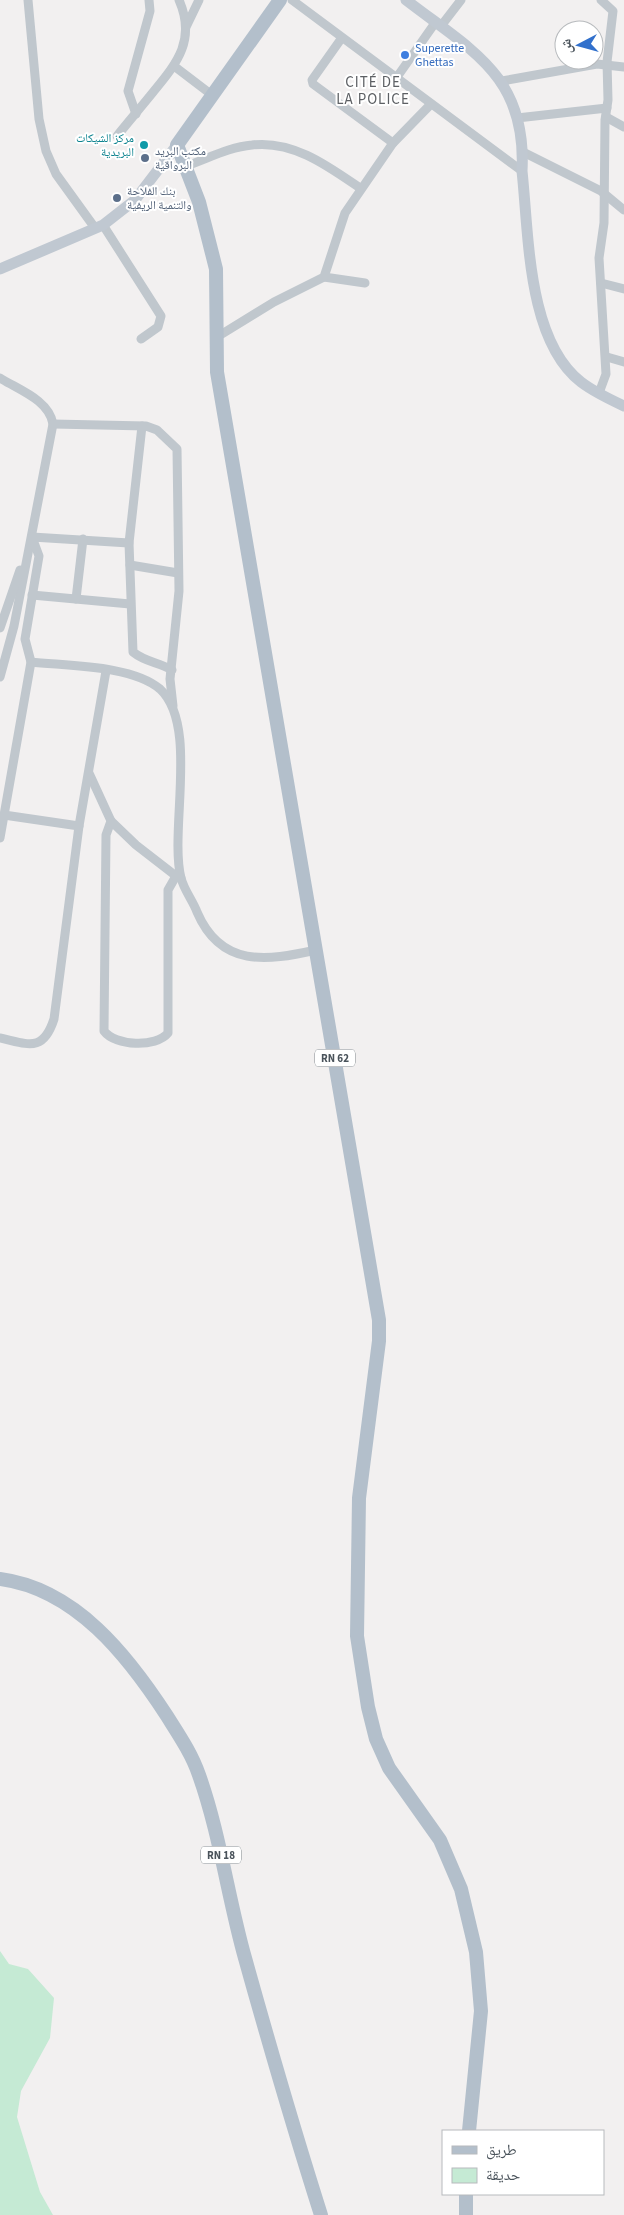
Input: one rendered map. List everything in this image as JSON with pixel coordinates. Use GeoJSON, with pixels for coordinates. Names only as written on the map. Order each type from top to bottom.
{"type":"FeatureCollection","features":[{"type":"Feature","properties":{"kind":"main road"},"geometry":{"type":"LineString","coordinates":[[177,145],[280,0]]}},
{"type":"Feature","properties":{"kind":"main road","name":"RN 62"},"geometry":{"type":"LineString","coordinates":[[177,145],[200,202],[216,269],[217,372],[379,1320],[379,1341],[359,1498],[357,1636],[368,1707],[376,1739],[389,1768],[440,1840],[461,1889],[476,1952],[481,2011],[469,2130]]}},
{"type":"Feature","properties":{"kind":"main road","name":"RN 18"},"geometry":{"type":"LineString","coordinates":[[0,1579],[46,1592],[82,1615],[120,1652],[152,1694],[182,1740],[199,1774],[214,1826],[248,1968],[288,2114],[321,2215]]}},
{"type":"Feature","properties":{"kind":"main road"},"geometry":{"type":"LineString","coordinates":[[466,2195],[466,2215]]}},
{"type":"Feature","properties":{"kind":"street"},"geometry":{"type":"LineString","coordinates":[[28,0],[39,119],[46,151],[56,174],[99,227],[161,316],[158,327],[140,339]]}},
{"type":"Feature","properties":{"kind":"street"},"geometry":{"type":"LineString","coordinates":[[136,114],[128,91],[150,11],[148,0]]}},
{"type":"Feature","properties":{"kind":"street"},"geometry":{"type":"LineString","coordinates":[[117,136],[174,66],[184,43],[186,27],[184,13],[179,0]]}},
{"type":"Feature","properties":{"kind":"street"},"geometry":{"type":"LineString","coordinates":[[186,27],[199,0]]}},
{"type":"Feature","properties":{"kind":"street"},"geometry":{"type":"LineString","coordinates":[[292,0],[341,39],[522,171]]}},
{"type":"Feature","properties":{"kind":"street"},"geometry":{"type":"LineString","coordinates":[[406,0],[480,56],[502,81],[510,96],[517,118],[523,152],[522,171],[535,288],[541,320],[548,339],[560,360],[580,382],[624,406]]}},
{"type":"Feature","properties":{"kind":"street"},"geometry":{"type":"LineString","coordinates":[[397,78],[438,24],[461,0]]}},
{"type":"Feature","properties":{"kind":"street"},"geometry":{"type":"LineString","coordinates":[[599,393],[606,374],[599,258],[604,223],[607,65],[613,11],[601,0]]}},
{"type":"Feature","properties":{"kind":"street"},"geometry":{"type":"LineString","coordinates":[[341,39],[316,73],[312,80],[313,84],[393,143]]}},
{"type":"Feature","properties":{"kind":"street"},"geometry":{"type":"LineString","coordinates":[[502,81],[589,66],[607,65],[624,67]]}},
{"type":"Feature","properties":{"kind":"street"},"geometry":{"type":"LineString","coordinates":[[174,66],[212,95]]}},
{"type":"Feature","properties":{"kind":"street"},"geometry":{"type":"LineString","coordinates":[[324,277],[340,224],[360,188],[393,143],[432,104]]}},
{"type":"Feature","properties":{"kind":"street"},"geometry":{"type":"LineString","coordinates":[[517,118],[606,112],[624,127]]}},
{"type":"Feature","properties":{"kind":"street"},"geometry":{"type":"LineString","coordinates":[[0,268],[99,227],[135,200],[177,145]]}},
{"type":"Feature","properties":{"kind":"street"},"geometry":{"type":"LineString","coordinates":[[186,166],[238,148],[268,145],[309,155],[360,188]]}},
{"type":"Feature","properties":{"kind":"street"},"geometry":{"type":"LineString","coordinates":[[523,152],[604,194],[624,210]]}},
{"type":"Feature","properties":{"kind":"street"},"geometry":{"type":"LineString","coordinates":[[217,336],[274,302],[324,277],[365,283]]}},
{"type":"Feature","properties":{"kind":"street"},"geometry":{"type":"LineString","coordinates":[[601,284],[624,290]]}},
{"type":"Feature","properties":{"kind":"street"},"geometry":{"type":"LineString","coordinates":[[606,357],[624,362]]}},
{"type":"Feature","properties":{"kind":"street"},"geometry":{"type":"LineString","coordinates":[[0,378],[41,403],[48,410],[54,424],[14,626],[0,676]]}},
{"type":"Feature","properties":{"kind":"street"},"geometry":{"type":"LineString","coordinates":[[54,424],[142,426],[157,430],[172,444],[178,454],[176,520],[179,591],[170,679],[179,743],[179,877],[168,890],[168,1033],[164,1038],[155,1041],[122,1043],[109,1038],[104,1031],[106,835],[111,822]]}},
{"type":"Feature","properties":{"kind":"street"},"geometry":{"type":"LineString","coordinates":[[142,426],[129,543],[132,652],[143,660],[161,664],[172,670]]}},
{"type":"Feature","properties":{"kind":"street"},"geometry":{"type":"LineString","coordinates":[[32,537],[129,543]]}},
{"type":"Feature","properties":{"kind":"street"},"geometry":{"type":"LineString","coordinates":[[0,838],[31,662],[25,639],[39,556],[32,537]]}},
{"type":"Feature","properties":{"kind":"street"},"geometry":{"type":"LineString","coordinates":[[0,628],[32,537]]}},
{"type":"Feature","properties":{"kind":"street"},"geometry":{"type":"LineString","coordinates":[[76,599],[83,539]]}},
{"type":"Feature","properties":{"kind":"street"},"geometry":{"type":"LineString","coordinates":[[130,566],[178,573]]}},
{"type":"Feature","properties":{"kind":"street"},"geometry":{"type":"LineString","coordinates":[[32,595],[130,604]]}},
{"type":"Feature","properties":{"kind":"street"},"geometry":{"type":"LineString","coordinates":[[31,662],[139,677],[160,690],[173,710]]}},
{"type":"Feature","properties":{"kind":"street"},"geometry":{"type":"LineString","coordinates":[[0,1038],[32,1045],[41,1042],[50,1032],[54,1019],[79,826],[106,671]]}},
{"type":"Feature","properties":{"kind":"street"},"geometry":{"type":"LineString","coordinates":[[89,773],[111,822],[136,845],[179,877],[208,932],[227,950],[240,955],[268,959],[316,950]]}},
{"type":"Feature","properties":{"kind":"street"},"geometry":{"type":"LineString","coordinates":[[4,815],[79,826]]}},
{"type":"Feature","properties":{"kind":"green space"},"geometry":{"type":"Polygon","coordinates":[[[0,1951],[9,1964],[28,1969],[54,1998],[50,2038],[21,2091],[17,2117],[40,2192],[53,2215],[0,2215],[0,1951]]]}},
{"type":"Feature","properties":{"kind":"place","name":"Superette Ghettas"},"geometry":{"type":"Point","coordinates":[405,55]}},
{"type":"Feature","properties":{"kind":"place","name":"مركز الشيكات البريدية"},"geometry":{"type":"Point","coordinates":[144,145]}},
{"type":"Feature","properties":{"kind":"place","name":"مكتب البريد البرواقية"},"geometry":{"type":"Point","coordinates":[145,158]}},
{"type":"Feature","properties":{"kind":"place","name":"بنك الفلاحة والتنمية الريفية"},"geometry":{"type":"Point","coordinates":[117,198]}},
{"type":"Feature","properties":{"kind":"district","name":"CITÉ DE LA POLICE"},"geometry":{"type":"Point","coordinates":[373,90]}}]}
